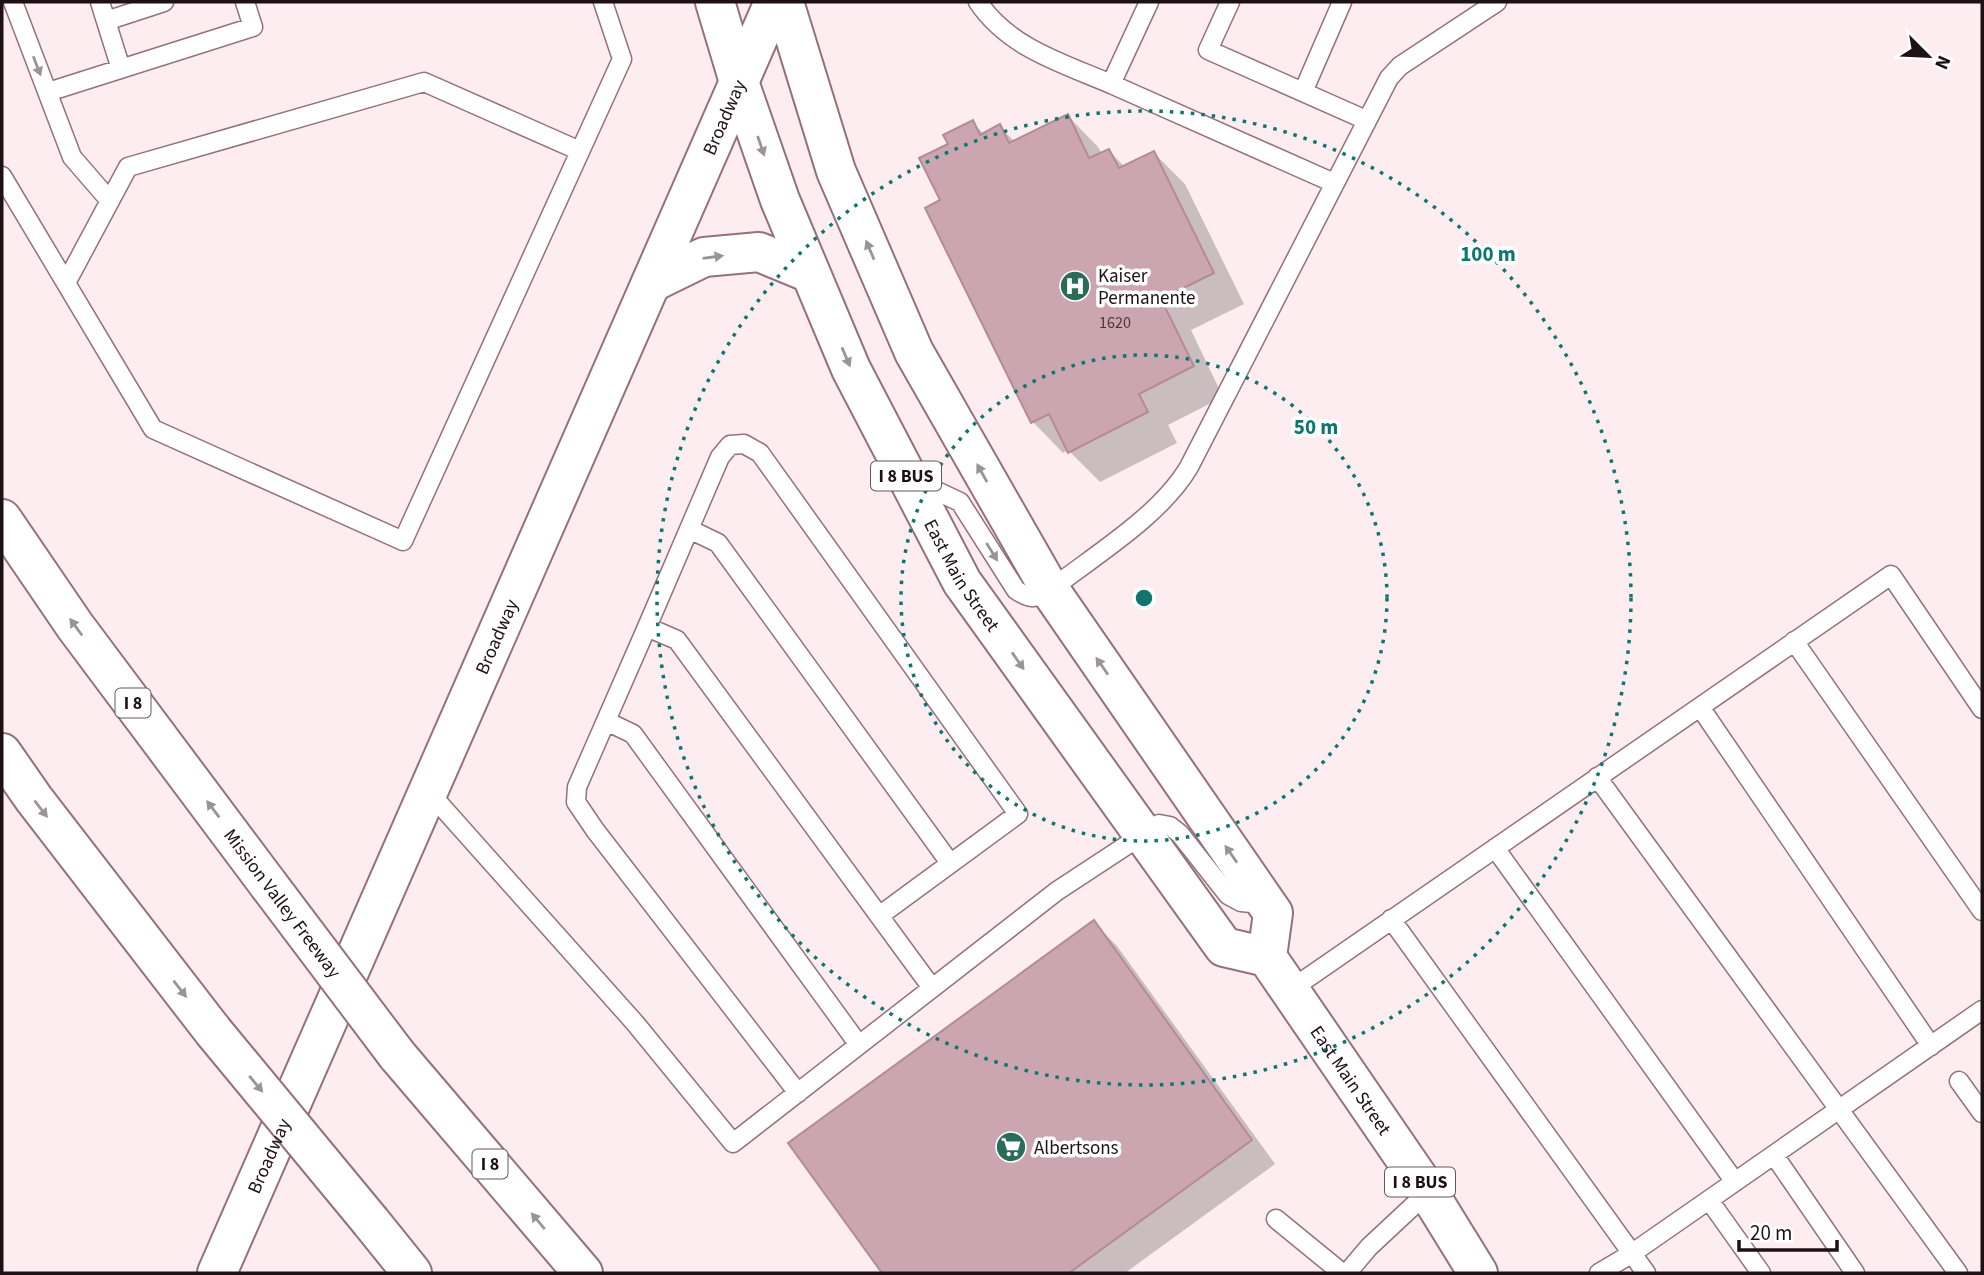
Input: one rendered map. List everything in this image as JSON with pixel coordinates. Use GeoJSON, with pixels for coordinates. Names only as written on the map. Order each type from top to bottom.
{"type":"FeatureCollection","features":[{"type":"Feature","properties":{"kind":"main road","name":"East Main Street"},"geometry":{"type":"LineString","coordinates":[[715,2],[739,82],[780,200],[810,273],[851,369],[962,582],[1224,947],[1267,957],[1427,1192],[1478,1273]]}},
{"type":"Feature","properties":{"kind":"main road","name":"Broadway"},"geometry":{"type":"LineString","coordinates":[[217,1273],[774,2]]}},
{"type":"Feature","properties":{"kind":"main road"},"geometry":{"type":"LineString","coordinates":[[784,2],[836,171],[914,352],[1050,590],[1273,914],[1267,957]]}},
{"type":"Feature","properties":{"kind":"main road"},"geometry":{"type":"LineString","coordinates":[[650,283],[704,257],[749,253],[759,253],[810,273]]}},
{"type":"Feature","properties":{"kind":"main road","name":"Mission Valley Freeway"},"geometry":{"type":"LineString","coordinates":[[2,519],[75,626],[397,1055],[583,1273]]}},
{"type":"Feature","properties":{"kind":"main road"},"geometry":{"type":"LineString","coordinates":[[2,753],[34,799],[213,1031],[412,1273]]}},
{"type":"Feature","properties":{"kind":"lane"},"geometry":{"type":"LineString","coordinates":[[13,2],[72,157],[110,201]]}},
{"type":"Feature","properties":{"kind":"lane"},"geometry":{"type":"LineString","coordinates":[[100,2],[121,69]]}},
{"type":"Feature","properties":{"kind":"lane"},"geometry":{"type":"LineString","coordinates":[[106,21],[164,2]]}},
{"type":"Feature","properties":{"kind":"lane"},"geometry":{"type":"LineString","coordinates":[[48,92],[253,27],[245,2]]}},
{"type":"Feature","properties":{"kind":"lane"},"geometry":{"type":"LineString","coordinates":[[2,176],[153,429],[403,541],[622,59],[603,2]]}},
{"type":"Feature","properties":{"kind":"lane"},"geometry":{"type":"LineString","coordinates":[[978,2],[989,19],[1022,45],[1334,183]]}},
{"type":"Feature","properties":{"kind":"lane"},"geometry":{"type":"LineString","coordinates":[[1111,84],[1149,2]]}},
{"type":"Feature","properties":{"kind":"lane"},"geometry":{"type":"LineString","coordinates":[[1230,2],[1208,50],[1366,120]]}},
{"type":"Feature","properties":{"kind":"lane"},"geometry":{"type":"LineString","coordinates":[[1303,92],[1342,2]]}},
{"type":"Feature","properties":{"kind":"lane"},"geometry":{"type":"LineString","coordinates":[[908,478],[960,502],[1016,590],[1029,599],[1035,599],[1050,590],[1156,509],[1178,486],[1389,78],[1400,66],[1496,2]]}},
{"type":"Feature","properties":{"kind":"lane"},"geometry":{"type":"LineString","coordinates":[[66,283],[128,167],[425,82],[580,151]]}},
{"type":"Feature","properties":{"kind":"lane"},"geometry":{"type":"LineString","coordinates":[[797,1093],[576,802],[577,787],[720,457],[730,445],[744,444],[760,453],[1018,814],[879,916]]}},
{"type":"Feature","properties":{"kind":"lane"},"geometry":{"type":"LineString","coordinates":[[689,529],[718,543],[950,863]]}},
{"type":"Feature","properties":{"kind":"lane"},"geometry":{"type":"LineString","coordinates":[[1290,990],[1891,575],[1982,709]]}},
{"type":"Feature","properties":{"kind":"lane"},"geometry":{"type":"LineString","coordinates":[[648,627],[677,640],[932,988]]}},
{"type":"Feature","properties":{"kind":"lane"},"geometry":{"type":"LineString","coordinates":[[1794,641],[1982,911]]}},
{"type":"Feature","properties":{"kind":"lane"},"geometry":{"type":"LineString","coordinates":[[1700,707],[1931,1045]]}},
{"type":"Feature","properties":{"kind":"lane"},"geometry":{"type":"LineString","coordinates":[[606,722],[633,734],[859,1045]]}},
{"type":"Feature","properties":{"kind":"lane"},"geometry":{"type":"LineString","coordinates":[[1597,777],[1958,1273]]}},
{"type":"Feature","properties":{"kind":"lane"},"geometry":{"type":"LineString","coordinates":[[428,791],[635,1023],[733,1143],[1058,891],[1159,824],[1180,834],[1228,895],[1241,902],[1265,904]]}},
{"type":"Feature","properties":{"kind":"lane"},"geometry":{"type":"LineString","coordinates":[[1495,848],[1735,1182]]}},
{"type":"Feature","properties":{"kind":"lane"},"geometry":{"type":"LineString","coordinates":[[1391,919],[1646,1273]]}},
{"type":"Feature","properties":{"kind":"lane"},"geometry":{"type":"LineString","coordinates":[[1599,1273],[1710,1200],[1982,1010]]}},
{"type":"Feature","properties":{"kind":"lane"},"geometry":{"type":"LineString","coordinates":[[1959,1080],[1982,1113]]}},
{"type":"Feature","properties":{"kind":"lane"},"geometry":{"type":"LineString","coordinates":[[1774,1156],[1855,1273]]}},
{"type":"Feature","properties":{"kind":"lane"},"geometry":{"type":"LineString","coordinates":[[1276,1219],[1344,1273],[1427,1192]]}},
{"type":"Feature","properties":{"kind":"lane"},"geometry":{"type":"LineString","coordinates":[[1710,1200],[1761,1273]]}},
{"type":"Feature","properties":{"kind":"building","name":"Kaiser Permanente"},"geometry":{"type":"Polygon","coordinates":[[[1068,114],[1089,158],[1109,149],[1119,168],[1154,151],[1214,273],[1161,299],[1194,366],[1139,394],[1148,412],[1068,453],[1049,414],[1031,423],[925,208],[940,200],[919,158],[948,144],[943,135],[973,120],[980,135],[1000,124],[1009,143],[1068,114]]]}},
{"type":"Feature","properties":{"kind":"building"},"geometry":{"type":"Polygon","coordinates":[[[1094,920],[1252,1140],[1069,1273],[882,1273],[788,1143],[1094,920]]]}},
{"type":"Feature","properties":{"kind":"place","name":"Kaiser Permanente"},"geometry":{"type":"Point","coordinates":[1075,286]}},
{"type":"Feature","properties":{"kind":"place","name":"Albertsons"},"geometry":{"type":"Point","coordinates":[1011,1147]}}]}
